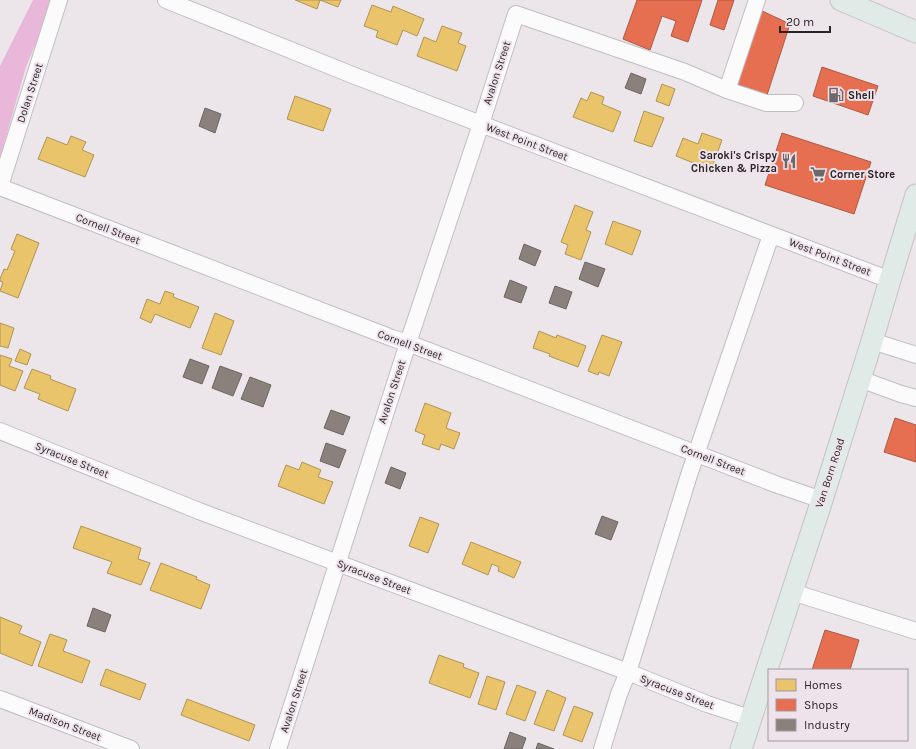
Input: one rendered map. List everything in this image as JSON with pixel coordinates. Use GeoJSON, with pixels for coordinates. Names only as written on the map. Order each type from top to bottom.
{"type":"FeatureCollection","features":[{"type":"Feature","properties":{"kind":"main road"},"geometry":{"type":"LineString","coordinates":[[841,0],[916,32]]}},
{"type":"Feature","properties":{"kind":"main road","name":"Van Born Road"},"geometry":{"type":"LineString","coordinates":[[740,749],[822,500],[916,195]]}},
{"type":"Feature","properties":{"kind":"street","name":"Dolan Street"},"geometry":{"type":"LineString","coordinates":[[0,186],[59,0]]}},
{"type":"Feature","properties":{"kind":"street","name":"West Point Street"},"geometry":{"type":"LineString","coordinates":[[166,0],[355,76],[890,280]]}},
{"type":"Feature","properties":{"kind":"street"},"geometry":{"type":"LineString","coordinates":[[757,0],[727,90],[766,103],[796,103]]}},
{"type":"Feature","properties":{"kind":"street","name":"Avalon Street"},"geometry":{"type":"LineString","coordinates":[[278,749],[408,343],[516,14],[685,72],[727,90]]}},
{"type":"Feature","properties":{"kind":"street","name":"Cornell Street"},"geometry":{"type":"LineString","coordinates":[[0,186],[370,330],[408,343],[697,454],[822,500]]}},
{"type":"Feature","properties":{"kind":"street"},"geometry":{"type":"LineString","coordinates":[[602,749],[619,694],[628,672],[687,482],[771,234]]}},
{"type":"Feature","properties":{"kind":"street"},"geometry":{"type":"LineString","coordinates":[[872,341],[916,355]]}},
{"type":"Feature","properties":{"kind":"street"},"geometry":{"type":"LineString","coordinates":[[860,379],[916,398]]}},
{"type":"Feature","properties":{"kind":"street","name":"Syracuse Street"},"geometry":{"type":"LineString","coordinates":[[0,431],[199,511],[628,672],[707,704],[750,718]]}},
{"type":"Feature","properties":{"kind":"street"},"geometry":{"type":"LineString","coordinates":[[792,592],[916,631]]}},
{"type":"Feature","properties":{"kind":"street","name":"Madison Street"},"geometry":{"type":"LineString","coordinates":[[0,698],[131,749]]}},
{"type":"Feature","properties":{"kind":"shaded area"},"geometry":{"type":"Polygon","coordinates":[[[33,0],[54,0],[26,67],[0,158],[0,66],[33,0]]]}},
{"type":"Feature","properties":{"kind":"building: Homes"},"geometry":{"type":"Polygon","coordinates":[[[295,0],[320,0],[317,9],[295,0]]]}},
{"type":"Feature","properties":{"kind":"building: Homes"},"geometry":{"type":"Polygon","coordinates":[[[320,0],[341,0],[338,7],[320,0]]]}},
{"type":"Feature","properties":{"kind":"building: Homes"},"geometry":{"type":"Polygon","coordinates":[[[372,5],[391,12],[393,6],[424,19],[417,36],[403,30],[397,45],[376,37],[378,31],[364,26],[372,5]]]}},
{"type":"Feature","properties":{"kind":"building: Homes"},"geometry":{"type":"Polygon","coordinates":[[[442,26],[462,33],[458,43],[466,46],[457,71],[417,56],[424,37],[436,42],[442,26]]]}},
{"type":"Feature","properties":{"kind":"building: Homes"},"geometry":{"type":"Polygon","coordinates":[[[662,84],[675,89],[669,106],[656,101],[662,84]]]}},
{"type":"Feature","properties":{"kind":"building: Homes"},"geometry":{"type":"Polygon","coordinates":[[[591,92],[604,97],[602,104],[621,112],[613,132],[573,117],[581,98],[587,101],[591,92]]]}},
{"type":"Feature","properties":{"kind":"building: Homes"},"geometry":{"type":"Polygon","coordinates":[[[295,96],[331,109],[323,131],[287,119],[295,96]]]}},
{"type":"Feature","properties":{"kind":"building: Homes"},"geometry":{"type":"Polygon","coordinates":[[[644,111],[664,118],[652,147],[634,141],[644,111]]]}},
{"type":"Feature","properties":{"kind":"building: Homes"},"geometry":{"type":"Polygon","coordinates":[[[702,133],[722,140],[711,170],[676,156],[683,138],[698,144],[702,133]]]}},
{"type":"Feature","properties":{"kind":"building: Homes"},"geometry":{"type":"Polygon","coordinates":[[[71,136],[86,142],[82,150],[94,155],[85,177],[38,159],[47,137],[67,145],[71,136]]]}},
{"type":"Feature","properties":{"kind":"building: Homes"},"geometry":{"type":"Polygon","coordinates":[[[575,205],[593,212],[586,230],[591,232],[581,260],[565,254],[568,245],[561,242],[575,205]]]}},
{"type":"Feature","properties":{"kind":"building: Homes"},"geometry":{"type":"Polygon","coordinates":[[[613,221],[641,231],[632,255],[605,244],[613,221]]]}},
{"type":"Feature","properties":{"kind":"building: Homes"},"geometry":{"type":"Polygon","coordinates":[[[17,234],[39,243],[18,298],[0,291],[3,282],[0,281],[0,279],[4,269],[7,270],[15,251],[11,249],[17,234]]]}},
{"type":"Feature","properties":{"kind":"building: Homes"},"geometry":{"type":"Polygon","coordinates":[[[165,291],[174,294],[173,297],[199,307],[190,328],[155,314],[151,323],[140,318],[147,299],[160,304],[165,291]]]}},
{"type":"Feature","properties":{"kind":"building: Homes"},"geometry":{"type":"Polygon","coordinates":[[[215,313],[234,321],[221,355],[202,348],[215,313]]]}},
{"type":"Feature","properties":{"kind":"building: Homes"},"geometry":{"type":"Polygon","coordinates":[[[0,323],[14,328],[8,348],[0,346],[0,323]]]}},
{"type":"Feature","properties":{"kind":"building: Homes"},"geometry":{"type":"Polygon","coordinates":[[[539,331],[556,338],[557,335],[586,346],[578,367],[533,348],[539,331]]]}},
{"type":"Feature","properties":{"kind":"building: Homes"},"geometry":{"type":"Polygon","coordinates":[[[602,335],[622,342],[609,376],[599,372],[598,375],[588,371],[602,335]]]}},
{"type":"Feature","properties":{"kind":"building: Homes"},"geometry":{"type":"Polygon","coordinates":[[[20,349],[31,354],[27,365],[15,361],[20,349]]]}},
{"type":"Feature","properties":{"kind":"building: Homes"},"geometry":{"type":"Polygon","coordinates":[[[0,355],[12,359],[9,366],[23,371],[15,391],[0,385],[0,355]]]}},
{"type":"Feature","properties":{"kind":"building: Homes"},"geometry":{"type":"Polygon","coordinates":[[[32,369],[51,376],[50,379],[76,389],[68,411],[38,399],[40,394],[24,388],[32,369]]]}},
{"type":"Feature","properties":{"kind":"building: Homes"},"geometry":{"type":"Polygon","coordinates":[[[425,403],[451,413],[446,428],[460,433],[454,449],[441,444],[439,450],[422,444],[425,435],[415,431],[425,403]]]}},
{"type":"Feature","properties":{"kind":"building: Homes"},"geometry":{"type":"Polygon","coordinates":[[[302,462],[321,470],[318,477],[333,482],[324,504],[278,486],[286,465],[299,470],[302,462]]]}},
{"type":"Feature","properties":{"kind":"building: Homes"},"geometry":{"type":"Polygon","coordinates":[[[420,517],[439,524],[428,553],[409,546],[420,517]]]}},
{"type":"Feature","properties":{"kind":"building: Homes"},"geometry":{"type":"Polygon","coordinates":[[[81,526],[141,548],[138,559],[150,563],[141,585],[107,573],[112,562],[73,548],[81,526]]]}},
{"type":"Feature","properties":{"kind":"building: Homes"},"geometry":{"type":"Polygon","coordinates":[[[471,542],[521,562],[514,578],[498,571],[499,567],[492,564],[488,575],[462,564],[471,542]]]}},
{"type":"Feature","properties":{"kind":"building: Homes"},"geometry":{"type":"Polygon","coordinates":[[[161,563],[197,577],[196,579],[210,585],[201,609],[150,590],[161,563]]]}},
{"type":"Feature","properties":{"kind":"building: Homes"},"geometry":{"type":"Polygon","coordinates":[[[0,617],[22,626],[19,633],[41,642],[32,666],[0,653],[0,617]]]}},
{"type":"Feature","properties":{"kind":"building: Homes"},"geometry":{"type":"Polygon","coordinates":[[[50,634],[67,640],[63,651],[90,661],[82,683],[38,666],[50,634]]]}},
{"type":"Feature","properties":{"kind":"building: Homes"},"geometry":{"type":"Polygon","coordinates":[[[439,655],[464,664],[463,667],[479,673],[470,698],[429,683],[439,655]]]}},
{"type":"Feature","properties":{"kind":"building: Homes"},"geometry":{"type":"Polygon","coordinates":[[[106,669],[146,684],[140,700],[100,685],[106,669]]]}},
{"type":"Feature","properties":{"kind":"building: Homes"},"geometry":{"type":"Polygon","coordinates":[[[487,676],[505,682],[496,710],[478,704],[487,676]]]}},
{"type":"Feature","properties":{"kind":"building: Homes"},"geometry":{"type":"Polygon","coordinates":[[[517,685],[536,692],[525,721],[506,714],[517,685]]]}},
{"type":"Feature","properties":{"kind":"building: Homes"},"geometry":{"type":"Polygon","coordinates":[[[547,690],[566,698],[554,731],[534,724],[547,690]]]}},
{"type":"Feature","properties":{"kind":"building: Homes"},"geometry":{"type":"Polygon","coordinates":[[[187,699],[255,725],[249,741],[181,715],[187,699]]]}},
{"type":"Feature","properties":{"kind":"building: Homes"},"geometry":{"type":"Polygon","coordinates":[[[574,706],[593,713],[582,742],[563,735],[574,706]]]}},
{"type":"Feature","properties":{"kind":"building: Shops"},"geometry":{"type":"Polygon","coordinates":[[[637,0],[702,0],[688,42],[671,36],[676,21],[662,16],[650,50],[623,39],[637,0]]]}},
{"type":"Feature","properties":{"kind":"building: Shops"},"geometry":{"type":"Polygon","coordinates":[[[718,0],[734,0],[724,30],[710,25],[718,0]]]}},
{"type":"Feature","properties":{"kind":"building: Shops"},"geometry":{"type":"Polygon","coordinates":[[[760,10],[790,24],[767,95],[735,83],[760,10]]]}},
{"type":"Feature","properties":{"kind":"building: Shops"},"geometry":{"type":"Polygon","coordinates":[[[822,67],[878,86],[868,115],[813,96],[822,67]]]}},
{"type":"Feature","properties":{"kind":"building: Shops","name":"Corner Store"},"geometry":{"type":"Polygon","coordinates":[[[782,133],[871,162],[854,214],[765,185],[782,133]]]}},
{"type":"Feature","properties":{"kind":"building: Shops"},"geometry":{"type":"Polygon","coordinates":[[[895,418],[916,425],[916,462],[884,452],[895,418]]]}},
{"type":"Feature","properties":{"kind":"building: Shops"},"geometry":{"type":"Polygon","coordinates":[[[825,630],[859,640],[850,669],[812,669],[825,630]]]}},
{"type":"Feature","properties":{"kind":"building: Industry"},"geometry":{"type":"Polygon","coordinates":[[[631,73],[646,79],[641,94],[625,88],[631,73]]]}},
{"type":"Feature","properties":{"kind":"building: Industry"},"geometry":{"type":"Polygon","coordinates":[[[205,108],[221,114],[215,133],[199,126],[205,108]]]}},
{"type":"Feature","properties":{"kind":"building: Industry"},"geometry":{"type":"Polygon","coordinates":[[[524,244],[541,251],[535,266],[519,259],[524,244]]]}},
{"type":"Feature","properties":{"kind":"building: Industry"},"geometry":{"type":"Polygon","coordinates":[[[585,262],[605,269],[598,287],[579,279],[585,262]]]}},
{"type":"Feature","properties":{"kind":"building: Industry"},"geometry":{"type":"Polygon","coordinates":[[[510,280],[527,287],[521,303],[504,297],[510,280]]]}},
{"type":"Feature","properties":{"kind":"building: Industry"},"geometry":{"type":"Polygon","coordinates":[[[555,286],[572,292],[566,309],[549,303],[555,286]]]}},
{"type":"Feature","properties":{"kind":"building: Industry"},"geometry":{"type":"Polygon","coordinates":[[[190,359],[209,366],[202,384],[183,377],[190,359]]]}},
{"type":"Feature","properties":{"kind":"building: Industry"},"geometry":{"type":"Polygon","coordinates":[[[220,366],[242,374],[233,396],[212,388],[220,366]]]}},
{"type":"Feature","properties":{"kind":"building: Industry"},"geometry":{"type":"Polygon","coordinates":[[[250,377],[271,385],[263,407],[241,399],[250,377]]]}},
{"type":"Feature","properties":{"kind":"building: Industry"},"geometry":{"type":"Polygon","coordinates":[[[331,410],[350,417],[343,435],[324,428],[331,410]]]}},
{"type":"Feature","properties":{"kind":"building: Industry"},"geometry":{"type":"Polygon","coordinates":[[[326,443],[346,450],[339,468],[320,461],[326,443]]]}},
{"type":"Feature","properties":{"kind":"building: Industry"},"geometry":{"type":"Polygon","coordinates":[[[391,467],[406,473],[400,489],[385,483],[391,467]]]}},
{"type":"Feature","properties":{"kind":"building: Industry"},"geometry":{"type":"Polygon","coordinates":[[[602,516],[618,522],[611,540],[595,534],[602,516]]]}},
{"type":"Feature","properties":{"kind":"building: Industry"},"geometry":{"type":"Polygon","coordinates":[[[93,608],[111,615],[105,632],[87,626],[93,608]]]}},
{"type":"Feature","properties":{"kind":"building: Industry"},"geometry":{"type":"Polygon","coordinates":[[[510,732],[526,738],[522,749],[504,749],[510,732]]]}},
{"type":"Feature","properties":{"kind":"building: Industry"},"geometry":{"type":"Polygon","coordinates":[[[538,743],[554,749],[536,749],[538,743]]]}},
{"type":"Feature","properties":{"kind":"place","name":"Shell"},"geometry":{"type":"Point","coordinates":[836,95]}},
{"type":"Feature","properties":{"kind":"place","name":"Saroki's Crispy Chicken & Pizza"},"geometry":{"type":"Point","coordinates":[789,161]}},
{"type":"Feature","properties":{"kind":"place","name":"Corner Store"},"geometry":{"type":"Point","coordinates":[818,174]}}]}
